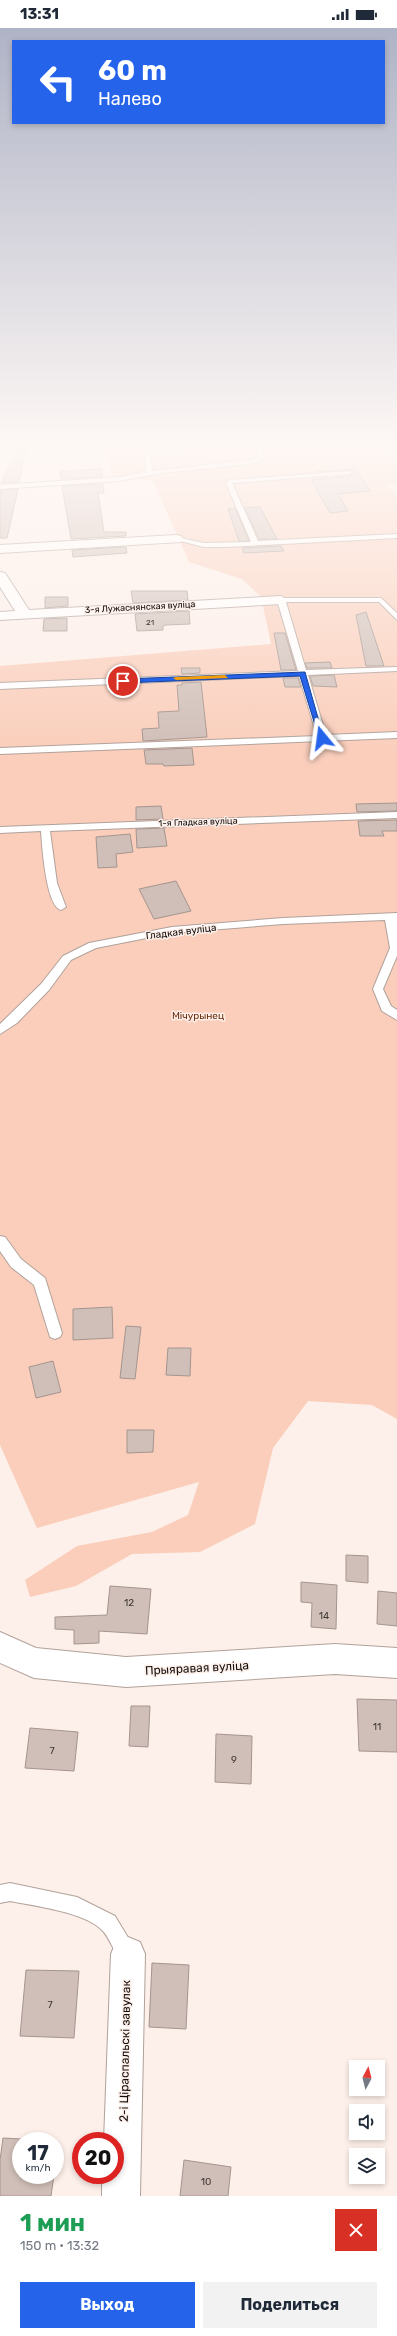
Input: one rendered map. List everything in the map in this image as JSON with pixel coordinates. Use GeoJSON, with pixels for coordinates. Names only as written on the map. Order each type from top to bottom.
{"type":"FeatureCollection","features":[{"type":"Feature","properties":{"kind":"street"},"geometry":{"type":"LineString","coordinates":[[0,549],[32,547]]}},
{"type":"Feature","properties":{"kind":"street"},"geometry":{"type":"LineString","coordinates":[[0,576],[24,614]]}},
{"type":"Feature","properties":{"kind":"street","name":"3-я Лужаснянская вуліца"},"geometry":{"type":"LineString","coordinates":[[0,616],[281,600]]}},
{"type":"Feature","properties":{"kind":"street","name":"Прыяравая вуліца"},"geometry":{"type":"LineString","coordinates":[[0,1647],[34,1663],[126,1672],[335,1659],[397,1663]]}},
{"type":"Feature","properties":{"kind":"street","name":"2-і Ціраспальскі завулак"},"geometry":{"type":"LineString","coordinates":[[122,2196],[128,1954]]}},
{"type":"Feature","properties":{"kind":"lane"},"geometry":{"type":"LineString","coordinates":[[322,738],[281,600],[381,600],[397,618]]}},
{"type":"Feature","properties":{"kind":"lane"},"geometry":{"type":"LineString","coordinates":[[0,686],[397,669]]}},
{"type":"Feature","properties":{"kind":"lane"},"geometry":{"type":"LineString","coordinates":[[0,751],[397,736]]}},
{"type":"Feature","properties":{"kind":"lane","name":"1-я Гладкая вуліца"},"geometry":{"type":"LineString","coordinates":[[0,830],[397,815]]}},
{"type":"Feature","properties":{"kind":"lane"},"geometry":{"type":"LineString","coordinates":[[45,828],[52,883],[61,908]]}},
{"type":"Feature","properties":{"kind":"lane"},"geometry":{"type":"LineString","coordinates":[[394,916],[395,948],[378,989],[386,1008],[397,1016]]}},
{"type":"Feature","properties":{"kind":"lane","name":"Гладкая вуліца"},"geometry":{"type":"LineString","coordinates":[[0,1030],[13,1020],[45,987],[67,958],[92,945],[172,930],[283,921],[394,916]]}},
{"type":"Feature","properties":{"kind":"lane"},"geometry":{"type":"LineString","coordinates":[[0,1241],[16,1263],[40,1282],[55,1333]]}},
{"type":"Feature","properties":{"kind":"lane"},"geometry":{"type":"LineString","coordinates":[[0,1894],[10,1892],[77,1906],[108,1923],[128,1954]]}},
{"type":"Feature","properties":{"kind":"green space","name":"Мічурынец"},"geometry":{"type":"Polygon","coordinates":[[[182,547],[397,547],[397,1419],[372,1405],[308,1401],[273,1448],[255,1524],[200,1552],[132,1554],[76,1586],[30,1597],[25,1580],[77,1546],[152,1532],[188,1515],[199,1482],[37,1528],[0,1445],[0,666],[271,644],[261,597],[242,579],[189,562],[182,547]]]}},
{"type":"Feature","properties":{"kind":"building"},"geometry":{"type":"Polygon","coordinates":[[[126,547],[127,553],[73,557],[72,550],[126,547]]]}},
{"type":"Feature","properties":{"kind":"building"},"geometry":{"type":"Polygon","coordinates":[[[282,547],[284,551],[244,553],[242,548],[282,547]]]}},
{"type":"Feature","properties":{"kind":"building"},"geometry":{"type":"Polygon","coordinates":[[[131,591],[187,591],[188,600],[133,603],[131,591]]]}},
{"type":"Feature","properties":{"kind":"building"},"geometry":{"type":"Polygon","coordinates":[[[45,597],[68,597],[68,606],[45,608],[45,597]]]}},
{"type":"Feature","properties":{"kind":"building"},"geometry":{"type":"Polygon","coordinates":[[[189,611],[190,624],[166,625],[163,626],[163,630],[137,631],[135,614],[189,611]]]}},
{"type":"Feature","properties":{"kind":"building"},"geometry":{"type":"Polygon","coordinates":[[[366,612],[384,666],[366,666],[356,615],[366,612]]]}},
{"type":"Feature","properties":{"kind":"building"},"geometry":{"type":"Polygon","coordinates":[[[67,618],[67,631],[43,631],[44,619],[67,618]]]}},
{"type":"Feature","properties":{"kind":"building"},"geometry":{"type":"Polygon","coordinates":[[[274,633],[285,633],[296,670],[281,670],[274,633]]]}},
{"type":"Feature","properties":{"kind":"building"},"geometry":{"type":"Polygon","coordinates":[[[330,662],[332,668],[307,668],[305,663],[330,662]]]}},
{"type":"Feature","properties":{"kind":"building"},"geometry":{"type":"Polygon","coordinates":[[[181,668],[200,668],[200,673],[182,674],[181,668]]]}},
{"type":"Feature","properties":{"kind":"building"},"geometry":{"type":"Polygon","coordinates":[[[334,675],[337,687],[313,686],[310,676],[334,675]]]}},
{"type":"Feature","properties":{"kind":"building"},"geometry":{"type":"Polygon","coordinates":[[[283,678],[298,678],[301,687],[285,687],[283,678]]]}},
{"type":"Feature","properties":{"kind":"building"},"geometry":{"type":"Polygon","coordinates":[[[201,682],[207,737],[143,741],[142,729],[159,728],[158,712],[179,711],[177,685],[182,685],[182,683],[201,682]]]}},
{"type":"Feature","properties":{"kind":"building"},"geometry":{"type":"Polygon","coordinates":[[[192,748],[194,765],[164,766],[163,764],[146,764],[144,750],[192,748]]]}},
{"type":"Feature","properties":{"kind":"building"},"geometry":{"type":"Polygon","coordinates":[[[397,803],[397,811],[357,812],[356,804],[397,803]]]}},
{"type":"Feature","properties":{"kind":"building"},"geometry":{"type":"Polygon","coordinates":[[[161,806],[163,819],[136,820],[136,807],[161,806]]]}},
{"type":"Feature","properties":{"kind":"building"},"geometry":{"type":"Polygon","coordinates":[[[397,820],[397,831],[382,831],[384,836],[360,836],[358,821],[397,820]]]}},
{"type":"Feature","properties":{"kind":"building"},"geometry":{"type":"Polygon","coordinates":[[[164,828],[167,846],[137,848],[136,829],[164,828]]]}},
{"type":"Feature","properties":{"kind":"building"},"geometry":{"type":"Polygon","coordinates":[[[130,834],[133,852],[116,854],[117,867],[98,868],[96,837],[130,834]]]}},
{"type":"Feature","properties":{"kind":"building"},"geometry":{"type":"Polygon","coordinates":[[[176,881],[191,911],[154,919],[139,889],[176,881]]]}},
{"type":"Feature","properties":{"kind":"building"},"geometry":{"type":"Polygon","coordinates":[[[112,1307],[113,1338],[73,1340],[73,1309],[112,1307]]]}},
{"type":"Feature","properties":{"kind":"building"},"geometry":{"type":"Polygon","coordinates":[[[126,1326],[141,1327],[135,1379],[120,1378],[126,1326]]]}},
{"type":"Feature","properties":{"kind":"building"},"geometry":{"type":"Polygon","coordinates":[[[168,1348],[191,1348],[190,1376],[166,1375],[168,1348]]]}},
{"type":"Feature","properties":{"kind":"building"},"geometry":{"type":"Polygon","coordinates":[[[53,1361],[61,1392],[36,1398],[29,1367],[53,1361]]]}},
{"type":"Feature","properties":{"kind":"building"},"geometry":{"type":"Polygon","coordinates":[[[127,1430],[154,1430],[153,1452],[127,1453],[127,1430]]]}},
{"type":"Feature","properties":{"kind":"building"},"geometry":{"type":"Polygon","coordinates":[[[346,1555],[368,1556],[368,1583],[346,1581],[346,1555]]]}},
{"type":"Feature","properties":{"kind":"building"},"geometry":{"type":"Polygon","coordinates":[[[301,1582],[337,1585],[336,1629],[311,1627],[312,1603],[301,1602],[301,1582]]]}},
{"type":"Feature","properties":{"kind":"building"},"geometry":{"type":"Polygon","coordinates":[[[110,1586],[151,1589],[147,1634],[99,1631],[99,1643],[74,1644],[74,1630],[55,1629],[55,1617],[107,1615],[110,1586]]]}},
{"type":"Feature","properties":{"kind":"building"},"geometry":{"type":"Polygon","coordinates":[[[378,1591],[397,1593],[397,1626],[377,1624],[378,1591]]]}},
{"type":"Feature","properties":{"kind":"building"},"geometry":{"type":"Polygon","coordinates":[[[357,1699],[397,1700],[397,1752],[359,1751],[357,1699]]]}},
{"type":"Feature","properties":{"kind":"building"},"geometry":{"type":"Polygon","coordinates":[[[131,1706],[150,1706],[148,1747],[129,1746],[131,1706]]]}},
{"type":"Feature","properties":{"kind":"building"},"geometry":{"type":"Polygon","coordinates":[[[30,1728],[78,1732],[74,1771],[25,1768],[30,1728]]]}},
{"type":"Feature","properties":{"kind":"building"},"geometry":{"type":"Polygon","coordinates":[[[216,1734],[252,1736],[251,1784],[215,1782],[216,1734]]]}},
{"type":"Feature","properties":{"kind":"building"},"geometry":{"type":"Polygon","coordinates":[[[152,1963],[189,1965],[186,2029],[149,2027],[152,1963]]]}},
{"type":"Feature","properties":{"kind":"building"},"geometry":{"type":"Polygon","coordinates":[[[26,1970],[79,1971],[74,2038],[20,2036],[26,1970]]]}},
{"type":"Feature","properties":{"kind":"building"},"geometry":{"type":"Polygon","coordinates":[[[3,2138],[12,2138],[12,2184],[53,2184],[51,2196],[0,2196],[0,2160],[3,2138]]]}},
{"type":"Feature","properties":{"kind":"building"},"geometry":{"type":"Polygon","coordinates":[[[184,2160],[231,2167],[228,2196],[180,2196],[184,2160]]]}},
{"type":"Feature","properties":{"kind":"slow traffic"},"geometry":{"type":"LineString","coordinates":[[176,678],[225,677]]}},
{"type":"Feature","properties":{"kind":"route"},"geometry":{"type":"LineString","coordinates":[[123,681],[303,674],[322,738]]}}]}
